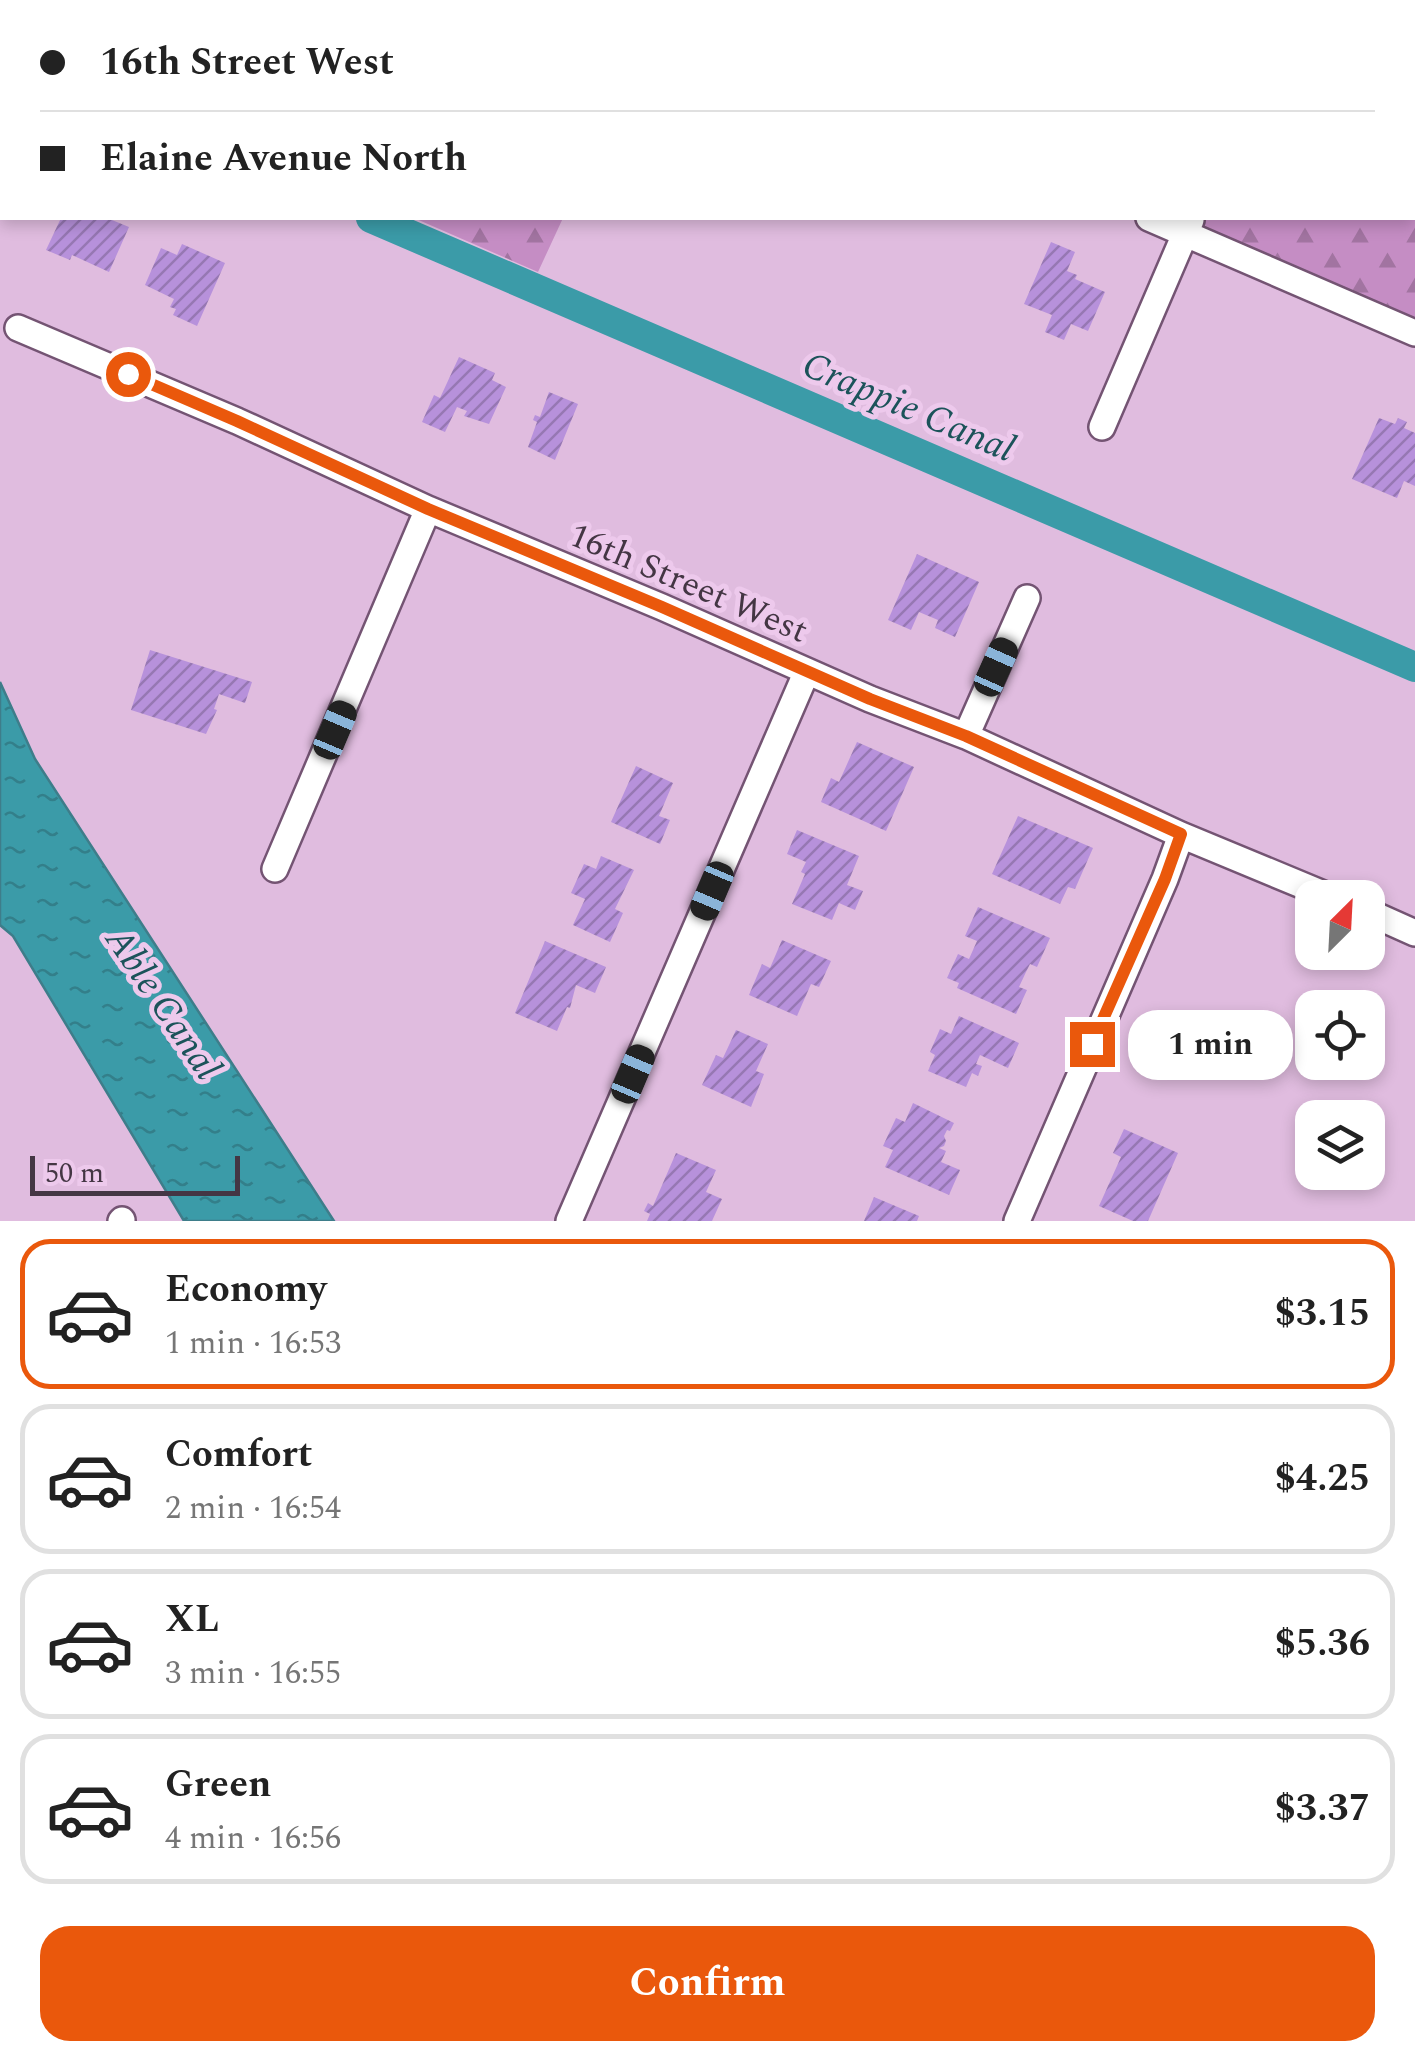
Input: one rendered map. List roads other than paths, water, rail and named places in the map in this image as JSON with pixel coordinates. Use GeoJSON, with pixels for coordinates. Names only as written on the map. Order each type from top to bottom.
{"type":"FeatureCollection","features":[{"type":"Feature","properties":{"kind":"street"},"geometry":{"type":"LineString","coordinates":[[1159,220],[1189,226],[1415,333]]}},
{"type":"Feature","properties":{"kind":"street"},"geometry":{"type":"LineString","coordinates":[[1102,427],[1189,226]]}},
{"type":"Feature","properties":{"kind":"street","name":"16th Street West"},"geometry":{"type":"LineString","coordinates":[[18,328],[237,421],[428,509],[870,699],[966,736],[1295,882]]}},
{"type":"Feature","properties":{"kind":"street"},"geometry":{"type":"LineString","coordinates":[[274,869],[428,509]]}},
{"type":"Feature","properties":{"kind":"street"},"geometry":{"type":"LineString","coordinates":[[966,736],[1027,598]]}},
{"type":"Feature","properties":{"kind":"street"},"geometry":{"type":"LineString","coordinates":[[569,1221],[807,671]]}},
{"type":"Feature","properties":{"kind":"street"},"geometry":{"type":"LineString","coordinates":[[1017,1221],[1181,834]]}},
{"type":"Feature","properties":{"kind":"street"},"geometry":{"type":"LineString","coordinates":[[1385,920],[1415,933]]}},
{"type":"Feature","properties":{"kind":"water","name":"Able Canal"},"geometry":{"type":"Polygon","coordinates":[[[0,682],[35,759],[334,1221],[184,1221],[13,936],[0,925],[0,682]]]}},
{"type":"Feature","properties":{"kind":"waterway","name":"Crappie Canal"},"geometry":{"type":"LineString","coordinates":[[376,220],[1415,667]]}}]}
